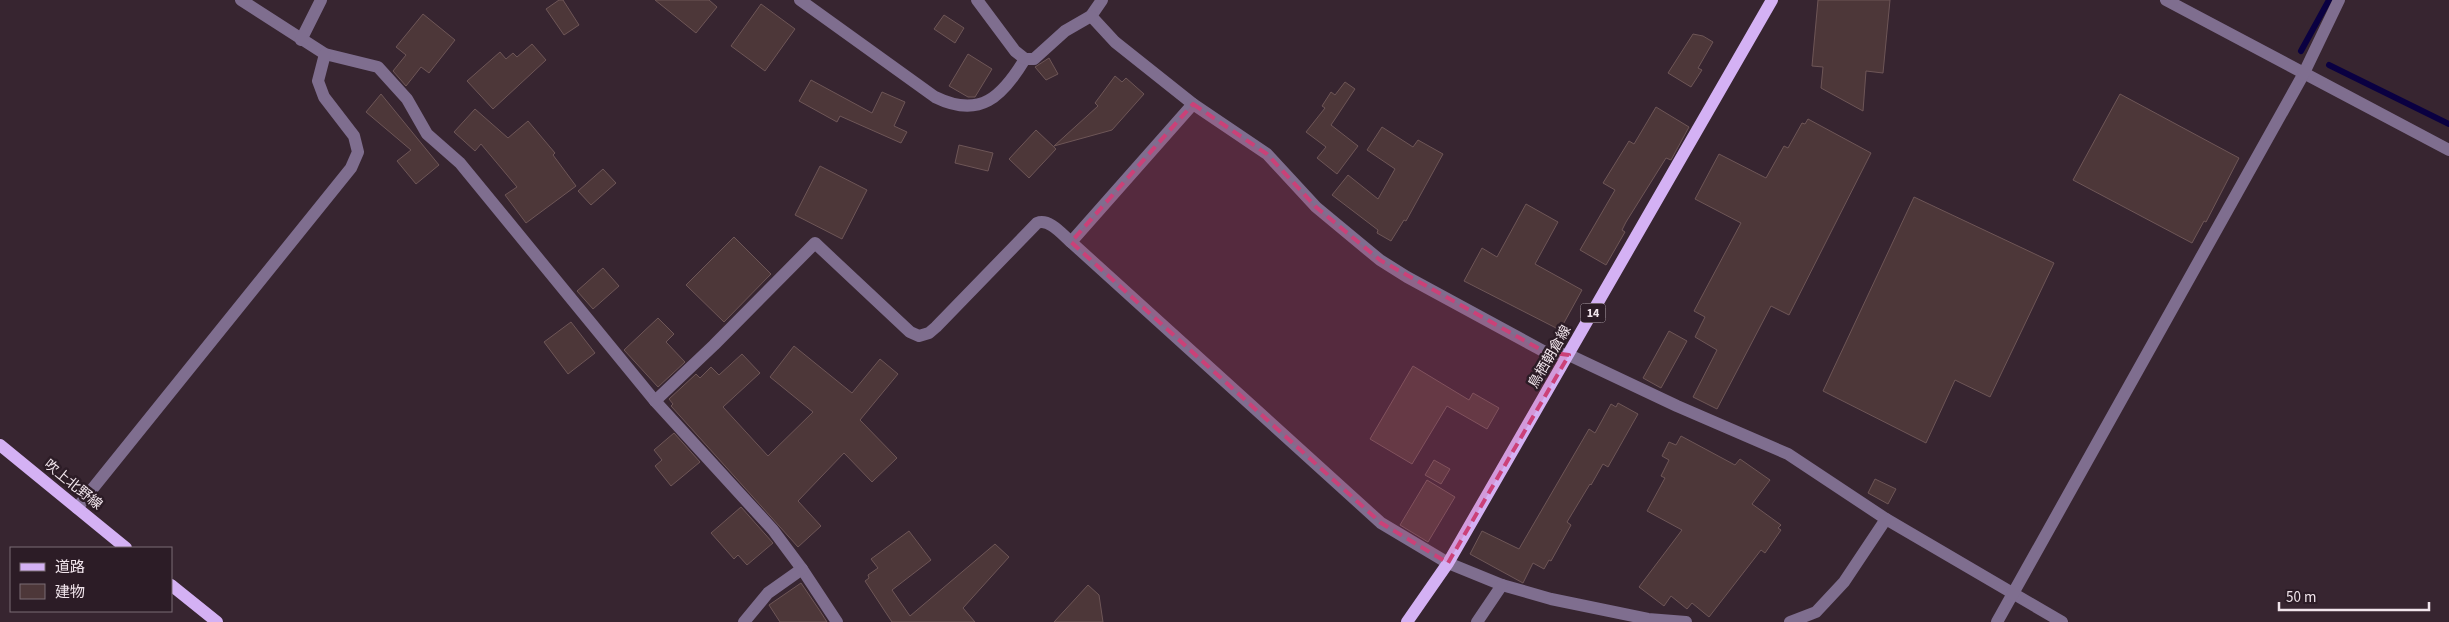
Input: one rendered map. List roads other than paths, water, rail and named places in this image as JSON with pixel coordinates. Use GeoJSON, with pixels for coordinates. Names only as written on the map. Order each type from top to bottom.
{"type":"FeatureCollection","features":[{"type":"Feature","properties":{"kind":"main road","name":"鳥栖朝倉線"},"geometry":{"type":"LineString","coordinates":[[1407,622],[1448,563],[1772,0]]}},
{"type":"Feature","properties":{"kind":"main road","name":"吹上北野線"},"geometry":{"type":"LineString","coordinates":[[0,445],[125,547]]}},
{"type":"Feature","properties":{"kind":"main road"},"geometry":{"type":"LineString","coordinates":[[172,586],[217,622]]}},
{"type":"Feature","properties":{"kind":"street"},"geometry":{"type":"LineString","coordinates":[[241,0],[325,54],[378,67],[407,98],[427,134],[460,163],[655,400],[773,530],[802,569],[837,622]]}},
{"type":"Feature","properties":{"kind":"street"},"geometry":{"type":"LineString","coordinates":[[301,40],[321,0]]}},
{"type":"Feature","properties":{"kind":"street"},"geometry":{"type":"LineString","coordinates":[[800,0],[935,97],[951,105],[969,107],[993,98],[1010,84],[1025,59]]}},
{"type":"Feature","properties":{"kind":"street"},"geometry":{"type":"LineString","coordinates":[[977,0],[1014,51],[1025,59],[1034,59],[1065,32],[1091,16],[1102,0]]}},
{"type":"Feature","properties":{"kind":"street"},"geometry":{"type":"LineString","coordinates":[[2166,0],[2303,75],[2449,150]]}},
{"type":"Feature","properties":{"kind":"street"},"geometry":{"type":"LineString","coordinates":[[1997,622],[2303,75],[2339,0]]}},
{"type":"Feature","properties":{"kind":"street"},"geometry":{"type":"LineString","coordinates":[[1091,16],[1115,42],[1193,104],[1267,154],[1316,207],[1380,260],[1407,277],[1545,352],[1569,355],[1677,406],[1788,454],[1886,519],[2062,622]]}},
{"type":"Feature","properties":{"kind":"street"},"geometry":{"type":"LineString","coordinates":[[77,508],[351,168],[358,152],[354,136],[324,98],[318,81],[325,54]]}},
{"type":"Feature","properties":{"kind":"street"},"geometry":{"type":"LineString","coordinates":[[1071,242],[1193,104]]}},
{"type":"Feature","properties":{"kind":"street"},"geometry":{"type":"LineString","coordinates":[[655,400],[714,345],[815,243],[910,332],[919,336],[929,333],[936,327],[1037,223],[1042,221],[1048,222],[1381,523],[1448,563],[1502,585],[1551,599],[1648,619],[1686,622]]}},
{"type":"Feature","properties":{"kind":"street"},"geometry":{"type":"LineString","coordinates":[[1790,622],[1816,612],[1844,582],[1886,519]]}},
{"type":"Feature","properties":{"kind":"street"},"geometry":{"type":"LineString","coordinates":[[744,622],[768,592],[802,569]]}},
{"type":"Feature","properties":{"kind":"street"},"geometry":{"type":"LineString","coordinates":[[1477,622],[1502,585]]}},
{"type":"Feature","properties":{"kind":"waterway"},"geometry":{"type":"LineString","coordinates":[[2301,51],[2329,0]]}},
{"type":"Feature","properties":{"kind":"waterway"},"geometry":{"type":"LineString","coordinates":[[2329,65],[2449,124]]}}]}
